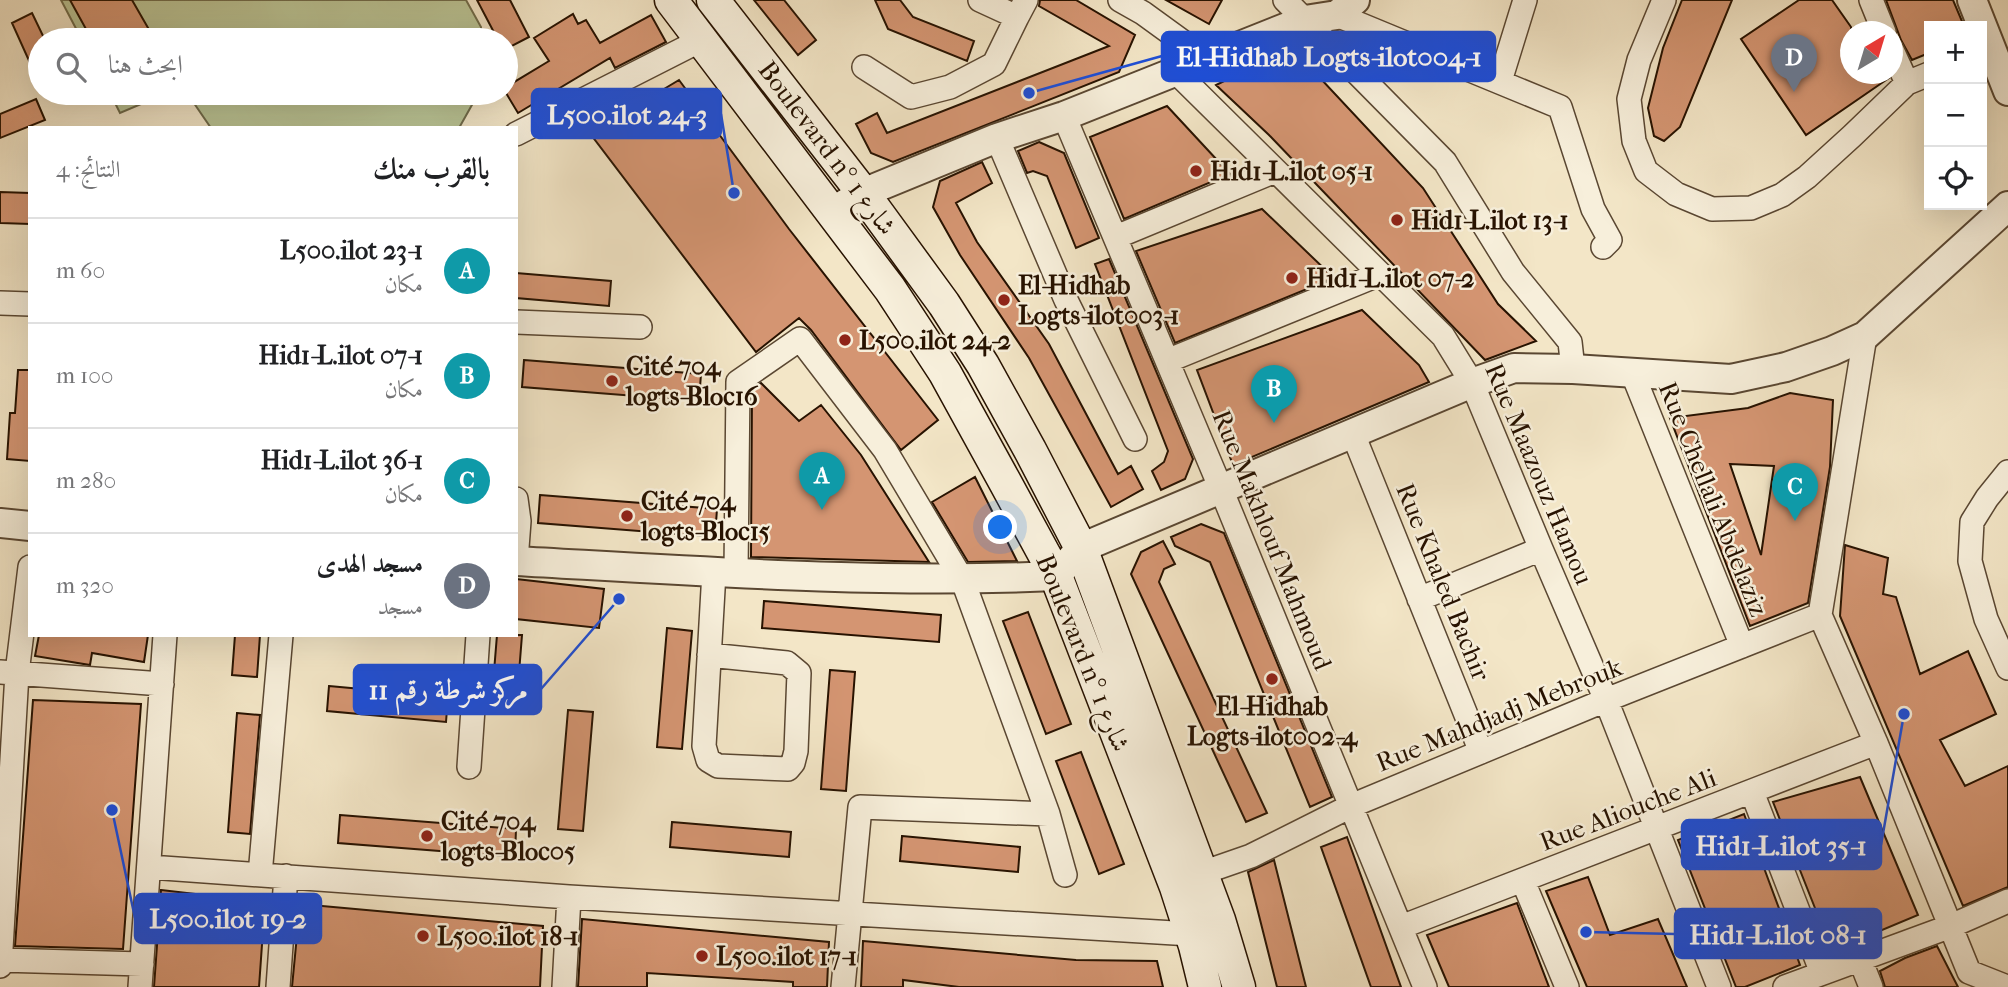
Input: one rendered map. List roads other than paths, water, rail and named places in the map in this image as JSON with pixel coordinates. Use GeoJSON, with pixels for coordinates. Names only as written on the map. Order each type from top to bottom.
{"type":"FeatureCollection","features":[{"type":"Feature","properties":{"kind":"main road","name":"Boulevard n° شارع 1"},"geometry":{"type":"LineString","coordinates":[[671,0],[890,289],[945,373],[1056,576],[1191,934],[1205,987]]}},
{"type":"Feature","properties":{"kind":"main road","name":"Boulevard n° شارع 1"},"geometry":{"type":"LineString","coordinates":[[713,0],[863,193],[944,304],[983,365],[1081,548],[1230,950],[1239,987]]}},
{"type":"Feature","properties":{"kind":"street"},"geometry":{"type":"LineString","coordinates":[[864,67],[911,97],[950,87],[994,64],[1021,8],[981,0]]}},
{"type":"Feature","properties":{"kind":"street"},"geometry":{"type":"LineString","coordinates":[[1120,0],[1143,13],[1205,58]]}},
{"type":"Feature","properties":{"kind":"street"},"geometry":{"type":"LineString","coordinates":[[1285,0],[1445,162],[1513,272],[1570,342],[1573,369]]}},
{"type":"Feature","properties":{"kind":"street"},"geometry":{"type":"LineString","coordinates":[[1500,81],[1525,0]]}},
{"type":"Feature","properties":{"kind":"street"},"geometry":{"type":"LineString","coordinates":[[1664,0],[1639,60],[1629,99],[1634,141],[1646,171],[1675,194],[1712,209],[1751,208],[1782,195],[1807,177],[1907,83],[1924,76]]}},
{"type":"Feature","properties":{"kind":"street"},"geometry":{"type":"LineString","coordinates":[[1871,0],[1880,21]]}},
{"type":"Feature","properties":{"kind":"street"},"geometry":{"type":"LineString","coordinates":[[1972,0],[1978,21]]}},
{"type":"Feature","properties":{"kind":"street"},"geometry":{"type":"LineString","coordinates":[[832,212],[863,193],[997,138],[1064,116],[1205,58],[1346,7],[1560,107],[1593,209],[1610,240],[1603,247]]}},
{"type":"Feature","properties":{"kind":"street"},"geometry":{"type":"LineString","coordinates":[[518,133],[703,39]]}},
{"type":"Feature","properties":{"kind":"street"},"geometry":{"type":"LineString","coordinates":[[1987,52],[2008,90]]}},
{"type":"Feature","properties":{"kind":"street","name":"Rue Maazouz Hamou"},"geometry":{"type":"LineString","coordinates":[[1175,71],[1443,336],[1472,383],[1606,700],[1719,987]]}},
{"type":"Feature","properties":{"kind":"street"},"geometry":{"type":"LineString","coordinates":[[1903,74],[1907,83]]}},
{"type":"Feature","properties":{"kind":"street","name":"Rue Makhlouf Mahmoud"},"geometry":{"type":"LineString","coordinates":[[1064,116],[1221,489],[1425,987]]}},
{"type":"Feature","properties":{"kind":"street"},"geometry":{"type":"LineString","coordinates":[[997,138],[1066,300],[1135,439]]}},
{"type":"Feature","properties":{"kind":"street"},"geometry":{"type":"LineString","coordinates":[[1116,237],[1275,171]]}},
{"type":"Feature","properties":{"kind":"street"},"geometry":{"type":"LineString","coordinates":[[518,561],[725,572],[963,580],[1056,576],[1081,548],[1472,383],[1514,368],[1731,379],[1786,366],[1832,351],[1865,335],[2008,206]]}},
{"type":"Feature","properties":{"kind":"street"},"geometry":{"type":"LineString","coordinates":[[1167,361],[1380,274]]}},
{"type":"Feature","properties":{"kind":"street"},"geometry":{"type":"LineString","coordinates":[[0,303],[28,304]]}},
{"type":"Feature","properties":{"kind":"street"},"geometry":{"type":"LineString","coordinates":[[518,323],[640,327]]}},
{"type":"Feature","properties":{"kind":"street"},"geometry":{"type":"LineString","coordinates":[[1865,335],[1820,615],[1876,743],[1969,972],[2007,987]]}},
{"type":"Feature","properties":{"kind":"street"},"geometry":{"type":"LineString","coordinates":[[709,655],[787,663],[799,673],[796,751],[793,763],[788,769],[718,766],[708,760],[704,746],[709,655],[725,572],[738,382],[800,339],[886,450],[963,580],[1048,814],[1065,875]]}},
{"type":"Feature","properties":{"kind":"street","name":"Rue Chellali Abdelaziz"},"geometry":{"type":"LineString","coordinates":[[1632,372],[1742,646]]}},
{"type":"Feature","properties":{"kind":"street","name":"Rue Khaled Bachir"},"geometry":{"type":"LineString","coordinates":[[1353,434],[1481,752]]}},
{"type":"Feature","properties":{"kind":"street"},"geometry":{"type":"LineString","coordinates":[[2008,472],[1972,522],[1970,561],[1986,619],[2008,667]]}},
{"type":"Feature","properties":{"kind":"street"},"geometry":{"type":"LineString","coordinates":[[518,514],[518,534]]}},
{"type":"Feature","properties":{"kind":"street"},"geometry":{"type":"LineString","coordinates":[[0,523],[28,526]]}},
{"type":"Feature","properties":{"kind":"street"},"geometry":{"type":"LineString","coordinates":[[1419,599],[1541,550]]}},
{"type":"Feature","properties":{"kind":"street"},"geometry":{"type":"LineString","coordinates":[[0,966],[8,672],[28,577]]}},
{"type":"Feature","properties":{"kind":"street","name":"Rue Mahdjadj Mebrouk"},"geometry":{"type":"LineString","coordinates":[[1202,873],[1251,856],[1351,806],[1820,615]]}},
{"type":"Feature","properties":{"kind":"street"},"geometry":{"type":"LineString","coordinates":[[140,987],[164,637]]}},
{"type":"Feature","properties":{"kind":"street"},"geometry":{"type":"LineString","coordinates":[[260,875],[281,637]]}},
{"type":"Feature","properties":{"kind":"street"},"geometry":{"type":"LineString","coordinates":[[469,767],[478,637]]}},
{"type":"Feature","properties":{"kind":"street"},"geometry":{"type":"LineString","coordinates":[[8,672],[162,684]]}},
{"type":"Feature","properties":{"kind":"street","name":"Rue Aliouche Ali"},"geometry":{"type":"LineString","coordinates":[[1401,928],[1876,743]]}},
{"type":"Feature","properties":{"kind":"street"},"geometry":{"type":"LineString","coordinates":[[1752,792],[1822,973]]}},
{"type":"Feature","properties":{"kind":"street"},"geometry":{"type":"LineString","coordinates":[[843,987],[860,807],[1048,814]]}},
{"type":"Feature","properties":{"kind":"street"},"geometry":{"type":"LineString","coordinates":[[149,867],[569,897],[1191,934]]}},
{"type":"Feature","properties":{"kind":"street"},"geometry":{"type":"LineString","coordinates":[[278,987],[286,876]]}},
{"type":"Feature","properties":{"kind":"street"},"geometry":{"type":"LineString","coordinates":[[1523,881],[1567,987]]}},
{"type":"Feature","properties":{"kind":"street"},"geometry":{"type":"LineString","coordinates":[[564,987],[569,897]]}},
{"type":"Feature","properties":{"kind":"street"},"geometry":{"type":"LineString","coordinates":[[1785,987],[1951,926],[2008,901]]}},
{"type":"Feature","properties":{"kind":"street"},"geometry":{"type":"LineString","coordinates":[[1860,959],[1871,987]]}},
{"type":"Feature","properties":{"kind":"street"},"geometry":{"type":"LineString","coordinates":[[0,960],[142,964]]}},
{"type":"Feature","properties":{"kind":"place","name":"مسجد الهدى"},"geometry":{"type":"Point","coordinates":[1794,92]}},
{"type":"Feature","properties":{"kind":"place","name":"El-Hidhab Logts-ilot004-1"},"geometry":{"type":"Point","coordinates":[1029,93]}},
{"type":"Feature","properties":{"kind":"place","name":"Hid1-L.ilot 05-1"},"geometry":{"type":"Point","coordinates":[1196,171]}},
{"type":"Feature","properties":{"kind":"place","name":"L500.ilot 24-3"},"geometry":{"type":"Point","coordinates":[734,193]}},
{"type":"Feature","properties":{"kind":"place","name":"Hid1-L.ilot 13-1"},"geometry":{"type":"Point","coordinates":[1397,220]}},
{"type":"Feature","properties":{"kind":"place","name":"Hid1-L.ilot 07-2"},"geometry":{"type":"Point","coordinates":[1292,278]}},
{"type":"Feature","properties":{"kind":"place","name":"El-Hidhab Logts-ilot003-1"},"geometry":{"type":"Point","coordinates":[1004,300]}},
{"type":"Feature","properties":{"kind":"place","name":"L500.ilot 24-2"},"geometry":{"type":"Point","coordinates":[845,340]}},
{"type":"Feature","properties":{"kind":"place","name":"Cité 704 logts-Bloc16"},"geometry":{"type":"Point","coordinates":[612,381]}},
{"type":"Feature","properties":{"kind":"place","name":"Hid1-L.ilot 07-1"},"geometry":{"type":"Point","coordinates":[1274,423]}},
{"type":"Feature","properties":{"kind":"place","name":"L500.ilot 23-1"},"geometry":{"type":"Point","coordinates":[822,510]}},
{"type":"Feature","properties":{"kind":"place","name":"Cité 704 logts-Bloc15"},"geometry":{"type":"Point","coordinates":[627,516]}},
{"type":"Feature","properties":{"kind":"place","name":"Hid1-L.ilot 36-1"},"geometry":{"type":"Point","coordinates":[1795,521]}},
{"type":"Feature","properties":{"kind":"place","name":"مركز شرطة رقم 11"},"geometry":{"type":"Point","coordinates":[619,599]}},
{"type":"Feature","properties":{"kind":"place","name":"El-Hidhab Logts-ilot002-4"},"geometry":{"type":"Point","coordinates":[1272,679]}},
{"type":"Feature","properties":{"kind":"place","name":"Hid1-L.ilot 35-1"},"geometry":{"type":"Point","coordinates":[1904,714]}},
{"type":"Feature","properties":{"kind":"place","name":"L500.ilot 19-2"},"geometry":{"type":"Point","coordinates":[112,810]}},
{"type":"Feature","properties":{"kind":"place","name":"Cité 704 logts-Bloc05"},"geometry":{"type":"Point","coordinates":[427,836]}},
{"type":"Feature","properties":{"kind":"place","name":"Hid1-L.ilot 08-1"},"geometry":{"type":"Point","coordinates":[1586,932]}},
{"type":"Feature","properties":{"kind":"place","name":"L500.ilot 18-1"},"geometry":{"type":"Point","coordinates":[423,936]}},
{"type":"Feature","properties":{"kind":"place","name":"L500.ilot 17-1"},"geometry":{"type":"Point","coordinates":[702,956]}}]}
